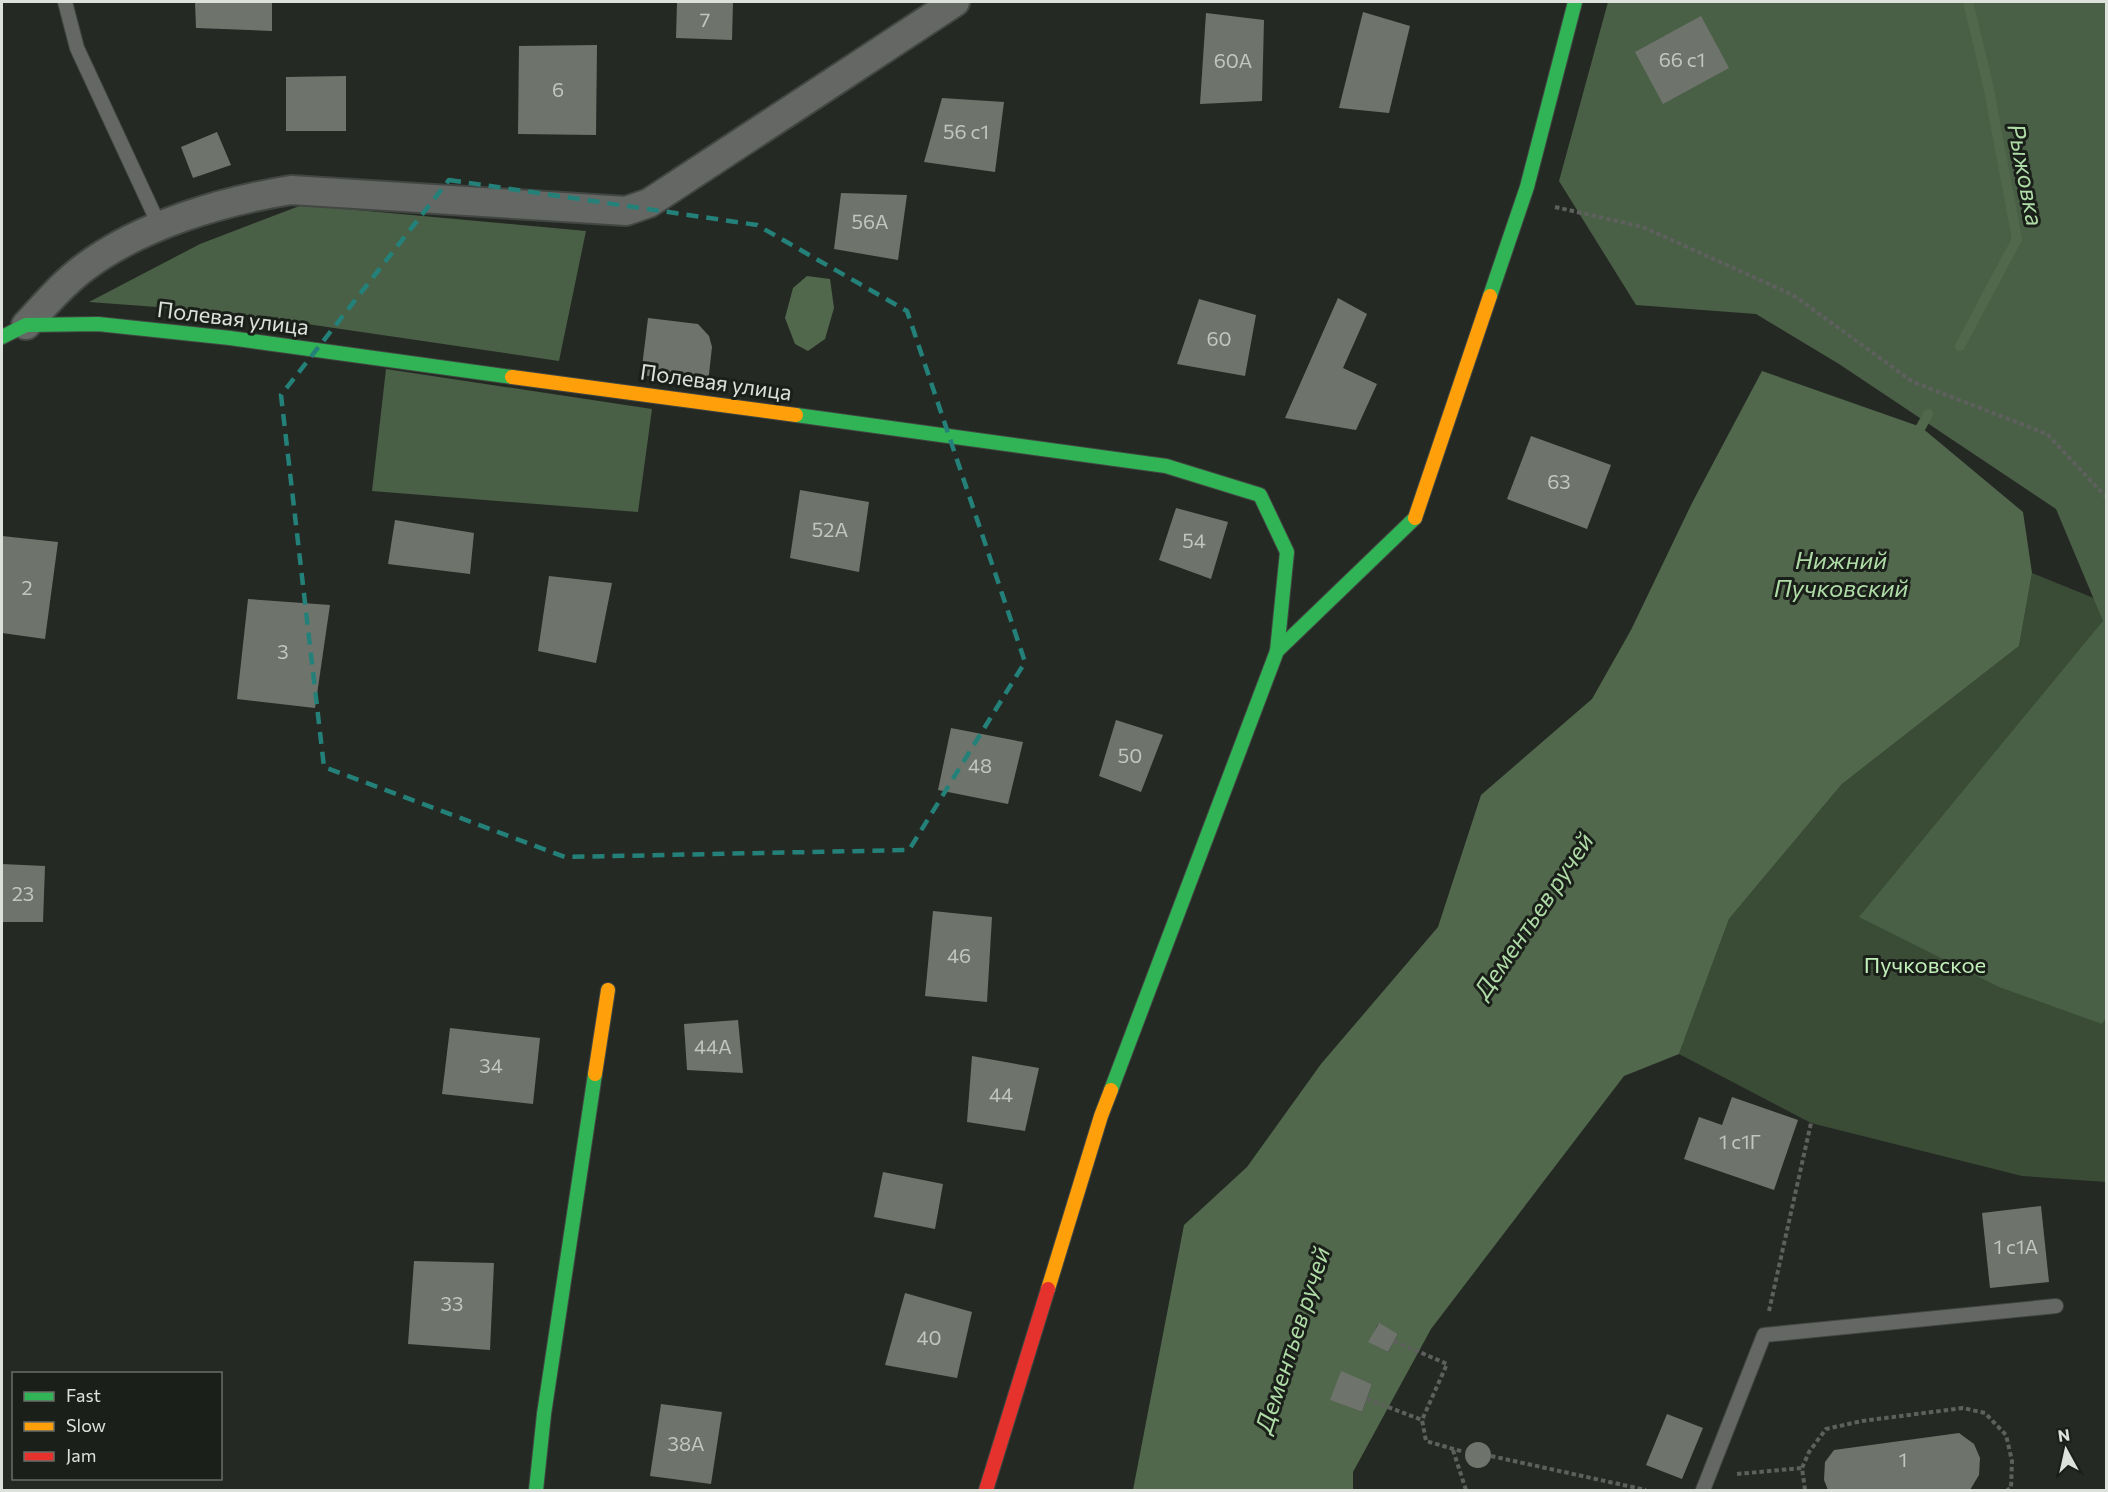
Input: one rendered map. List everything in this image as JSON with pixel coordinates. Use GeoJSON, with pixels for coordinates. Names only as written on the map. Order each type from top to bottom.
{"type":"FeatureCollection","features":[{"type":"Feature","properties":{"kind":"street"},"geometry":{"type":"LineString","coordinates":[[14,331],[83,268],[115,247],[192,215],[259,196],[291,190],[627,212],[649,203],[955,2]]}},
{"type":"Feature","properties":{"kind":"street"},"geometry":{"type":"LineString","coordinates":[[986,1491],[1101,1116],[1277,651],[1415,518],[1522,200],[1575,2]]}},
{"type":"Feature","properties":{"kind":"street","name":"Полевая улица"},"geometry":{"type":"LineString","coordinates":[[14,331],[98,324],[230,338],[1166,466],[1260,495],[1287,552],[1277,651]]}},
{"type":"Feature","properties":{"kind":"street"},"geometry":{"type":"LineString","coordinates":[[536,1491],[544,1413],[608,990]]}},
{"type":"Feature","properties":{"kind":"lane"},"geometry":{"type":"LineString","coordinates":[[65,2],[76,48],[160,227]]}},
{"type":"Feature","properties":{"kind":"lane"},"geometry":{"type":"LineString","coordinates":[[1706,1484],[1764,1335],[2056,1306]]}},
{"type":"Feature","properties":{"kind":"path"},"geometry":{"type":"LineString","coordinates":[[1522,200],[1643,227],[1793,295],[1912,382],[2047,434],[2106,497]]}},
{"type":"Feature","properties":{"kind":"path"},"geometry":{"type":"LineString","coordinates":[[1764,1335],[1811,1123]]}},
{"type":"Feature","properties":{"kind":"path"},"geometry":{"type":"LineString","coordinates":[[1394,1341],[1447,1364],[1422,1420],[1426,1441],[1464,1452]]}},
{"type":"Feature","properties":{"kind":"path"},"geometry":{"type":"LineString","coordinates":[[1367,1399],[1422,1420]]}},
{"type":"Feature","properties":{"kind":"path"},"geometry":{"type":"LineString","coordinates":[[1806,1491],[1802,1468],[1809,1452],[1827,1429],[1862,1421],[1963,1408],[1985,1413],[2006,1435],[2012,1461],[2011,1488],[2007,1491]]}},
{"type":"Feature","properties":{"kind":"path"},"geometry":{"type":"LineString","coordinates":[[1453,1449],[1466,1491]]}},
{"type":"Feature","properties":{"kind":"path"},"geometry":{"type":"LineString","coordinates":[[1491,1456],[1646,1491]]}},
{"type":"Feature","properties":{"kind":"path"},"geometry":{"type":"LineString","coordinates":[[1706,1484],[1802,1468]]}},
{"type":"Feature","properties":{"kind":"highlighted area"},"geometry":{"type":"Polygon","coordinates":[[[449,180],[757,225],[907,311],[1025,662],[909,850],[565,857],[324,767],[281,395],[449,180]]]}},
{"type":"Feature","properties":{"kind":"green space","name":"Пучковское"},"geometry":{"type":"Polygon","coordinates":[[[2032,573],[2106,603],[2106,1182],[2022,1176],[1811,1123],[1679,1054],[1729,919],[1842,784],[2019,646],[2032,573]]]}},
{"type":"Feature","properties":{"kind":"shaded area"},"geometry":{"type":"Polygon","coordinates":[[[1608,2],[2106,2],[2106,1018],[2102,1024],[1999,987],[1859,917],[2103,621],[2056,509],[1839,364],[1756,314],[1636,305],[1559,181],[1608,2]]]}},
{"type":"Feature","properties":{"kind":"shaded area"},"geometry":{"type":"Polygon","coordinates":[[[302,205],[586,231],[559,361],[225,312],[89,302],[200,244],[302,205]]]}},
{"type":"Feature","properties":{"kind":"shaded area"},"geometry":{"type":"Polygon","coordinates":[[[386,369],[652,409],[638,512],[372,491],[386,369]]]}},
{"type":"Feature","properties":{"kind":"water"},"geometry":{"type":"Polygon","coordinates":[[[807,276],[830,279],[834,308],[825,339],[808,351],[795,344],[785,318],[793,288],[807,276]]]}},
{"type":"Feature","properties":{"kind":"water","name":"Нижний Пучковский"},"geometry":{"type":"Polygon","coordinates":[[[1762,371],[1921,427],[2023,512],[2032,573],[2019,646],[1842,784],[1729,919],[1679,1054],[1624,1076],[1431,1329],[1353,1472],[1353,1490],[1133,1490],[1184,1225],[1247,1167],[1321,1064],[1438,927],[1481,795],[1592,699],[1631,630],[1692,503],[1762,371]],[[1378,1324],[1369,1342],[1388,1352],[1398,1334],[1378,1324]],[[1341,1372],[1331,1400],[1362,1412],[1372,1384],[1341,1372]]]}},
{"type":"Feature","properties":{"kind":"building"},"geometry":{"type":"Polygon","coordinates":[[[195,2],[272,2],[272,31],[196,28],[195,2]]]}},
{"type":"Feature","properties":{"kind":"building"},"geometry":{"type":"Polygon","coordinates":[[[677,2],[733,2],[732,40],[676,38],[677,2]]]}},
{"type":"Feature","properties":{"kind":"building"},"geometry":{"type":"Polygon","coordinates":[[[1363,12],[1410,26],[1389,113],[1339,108],[1363,12]]]}},
{"type":"Feature","properties":{"kind":"building"},"geometry":{"type":"Polygon","coordinates":[[[1206,13],[1264,20],[1262,101],[1200,104],[1206,13]]]}},
{"type":"Feature","properties":{"kind":"building"},"geometry":{"type":"Polygon","coordinates":[[[1701,16],[1729,68],[1663,104],[1635,52],[1701,16]]]}},
{"type":"Feature","properties":{"kind":"building"},"geometry":{"type":"Polygon","coordinates":[[[597,45],[596,135],[518,134],[519,46],[597,45]]]}},
{"type":"Feature","properties":{"kind":"building"},"geometry":{"type":"Polygon","coordinates":[[[346,76],[346,131],[286,131],[286,77],[346,76]]]}},
{"type":"Feature","properties":{"kind":"building"},"geometry":{"type":"Polygon","coordinates":[[[942,98],[1004,102],[995,172],[924,162],[942,98]]]}},
{"type":"Feature","properties":{"kind":"building"},"geometry":{"type":"Polygon","coordinates":[[[217,132],[231,165],[193,178],[181,147],[217,132]]]}},
{"type":"Feature","properties":{"kind":"building"},"geometry":{"type":"Polygon","coordinates":[[[841,193],[907,195],[898,260],[834,249],[841,193]]]}},
{"type":"Feature","properties":{"kind":"building"},"geometry":{"type":"Polygon","coordinates":[[[1338,298],[1367,314],[1343,368],[1377,384],[1356,430],[1285,418],[1338,298]]]}},
{"type":"Feature","properties":{"kind":"building"},"geometry":{"type":"Polygon","coordinates":[[[1199,299],[1256,315],[1245,376],[1177,364],[1199,299]]]}},
{"type":"Feature","properties":{"kind":"building"},"geometry":{"type":"Polygon","coordinates":[[[648,318],[698,324],[709,336],[712,347],[708,383],[641,375],[648,318]]]}},
{"type":"Feature","properties":{"kind":"building"},"geometry":{"type":"Polygon","coordinates":[[[1531,436],[1611,465],[1587,529],[1507,499],[1531,436]]]}},
{"type":"Feature","properties":{"kind":"building"},"geometry":{"type":"Polygon","coordinates":[[[800,490],[869,502],[859,572],[790,558],[800,490]]]}},
{"type":"Feature","properties":{"kind":"building"},"geometry":{"type":"Polygon","coordinates":[[[1176,508],[1228,522],[1211,579],[1159,560],[1176,508]]]}},
{"type":"Feature","properties":{"kind":"building"},"geometry":{"type":"Polygon","coordinates":[[[395,520],[474,533],[470,574],[388,564],[395,520]]]}},
{"type":"Feature","properties":{"kind":"building"},"geometry":{"type":"Polygon","coordinates":[[[2,536],[58,542],[45,639],[2,633],[2,536]]]}},
{"type":"Feature","properties":{"kind":"building"},"geometry":{"type":"Polygon","coordinates":[[[549,576],[612,583],[596,663],[538,651],[549,576]]]}},
{"type":"Feature","properties":{"kind":"building"},"geometry":{"type":"Polygon","coordinates":[[[248,599],[330,605],[315,708],[237,699],[248,599]]]}},
{"type":"Feature","properties":{"kind":"building"},"geometry":{"type":"Polygon","coordinates":[[[1116,720],[1163,735],[1141,792],[1099,776],[1116,720]]]}},
{"type":"Feature","properties":{"kind":"building"},"geometry":{"type":"Polygon","coordinates":[[[951,728],[1023,742],[1008,804],[938,790],[951,728]]]}},
{"type":"Feature","properties":{"kind":"building"},"geometry":{"type":"Polygon","coordinates":[[[2,864],[45,866],[43,922],[2,922],[2,864]]]}},
{"type":"Feature","properties":{"kind":"building"},"geometry":{"type":"Polygon","coordinates":[[[933,911],[992,917],[987,1002],[925,996],[933,911]]]}},
{"type":"Feature","properties":{"kind":"building"},"geometry":{"type":"Polygon","coordinates":[[[738,1020],[743,1073],[687,1070],[684,1024],[738,1020]]]}},
{"type":"Feature","properties":{"kind":"building"},"geometry":{"type":"Polygon","coordinates":[[[450,1028],[540,1038],[533,1104],[442,1094],[450,1028]]]}},
{"type":"Feature","properties":{"kind":"building"},"geometry":{"type":"Polygon","coordinates":[[[972,1056],[1039,1068],[1025,1131],[967,1122],[972,1056]]]}},
{"type":"Feature","properties":{"kind":"building"},"geometry":{"type":"Polygon","coordinates":[[[1732,1097],[1798,1120],[1774,1190],[1684,1159],[1699,1117],[1722,1125],[1732,1097]]]}},
{"type":"Feature","properties":{"kind":"building"},"geometry":{"type":"Polygon","coordinates":[[[883,1172],[943,1184],[935,1229],[874,1217],[883,1172]]]}},
{"type":"Feature","properties":{"kind":"building"},"geometry":{"type":"Polygon","coordinates":[[[2041,1206],[2049,1282],[1990,1288],[1982,1213],[2041,1206]]]}},
{"type":"Feature","properties":{"kind":"building"},"geometry":{"type":"Polygon","coordinates":[[[414,1261],[494,1263],[490,1350],[408,1344],[414,1261]]]}},
{"type":"Feature","properties":{"kind":"building"},"geometry":{"type":"Polygon","coordinates":[[[905,1293],[972,1312],[957,1378],[885,1365],[905,1293]]]}},
{"type":"Feature","properties":{"kind":"building"},"geometry":{"type":"Polygon","coordinates":[[[1379,1323],[1398,1334],[1388,1352],[1368,1342],[1379,1323]]]}},
{"type":"Feature","properties":{"kind":"building"},"geometry":{"type":"Polygon","coordinates":[[[1341,1371],[1372,1384],[1362,1412],[1330,1400],[1341,1371]]]}},
{"type":"Feature","properties":{"kind":"building"},"geometry":{"type":"Polygon","coordinates":[[[661,1404],[722,1412],[711,1484],[650,1476],[661,1404]]]}},
{"type":"Feature","properties":{"kind":"building"},"geometry":{"type":"Polygon","coordinates":[[[1667,1414],[1703,1428],[1682,1479],[1646,1465],[1667,1414]]]}},
{"type":"Feature","properties":{"kind":"building"},"geometry":{"type":"Polygon","coordinates":[[[1959,1433],[1974,1444],[1980,1458],[1979,1475],[1970,1490],[1828,1490],[1824,1480],[1825,1462],[1834,1450],[1959,1433]]]}},
{"type":"Feature","properties":{"kind":"building"},"geometry":{"type":"Polygon","coordinates":[[[1478,1442],[1487,1446],[1491,1455],[1487,1464],[1478,1468],[1469,1464],[1465,1455],[1469,1446],[1478,1442]]]}},
{"type":"Feature","properties":{"kind":"waterway","name":"Рыжовка"},"geometry":{"type":"LineString","coordinates":[[1960,346],[2017,239],[1988,85],[1968,2]]}},
{"type":"Feature","properties":{"kind":"waterway","name":"Дементьев ручей"},"geometry":{"type":"LineString","coordinates":[[1913,436],[1928,414]]}},
{"type":"Feature","properties":{"kind":"traffic: fast"},"geometry":{"type":"LineString","coordinates":[[1490,296],[1527,187],[1575,2]]}},
{"type":"Feature","properties":{"kind":"traffic: fast"},"geometry":{"type":"LineString","coordinates":[[2,337],[26,325],[98,324],[230,338],[512,377]]}},
{"type":"Feature","properties":{"kind":"traffic: fast"},"geometry":{"type":"LineString","coordinates":[[796,415],[1166,466],[1260,495],[1287,552],[1277,651]]}},
{"type":"Feature","properties":{"kind":"traffic: fast"},"geometry":{"type":"LineString","coordinates":[[1111,1090],[1277,651],[1415,518]]}},
{"type":"Feature","properties":{"kind":"traffic: fast"},"geometry":{"type":"LineString","coordinates":[[536,1490],[544,1414],[595,1074]]}},
{"type":"Feature","properties":{"kind":"traffic: slow"},"geometry":{"type":"LineString","coordinates":[[1415,518],[1490,296]]}},
{"type":"Feature","properties":{"kind":"traffic: slow"},"geometry":{"type":"LineString","coordinates":[[512,377],[796,415]]}},
{"type":"Feature","properties":{"kind":"traffic: slow"},"geometry":{"type":"LineString","coordinates":[[595,1074],[608,990]]}},
{"type":"Feature","properties":{"kind":"traffic: slow"},"geometry":{"type":"LineString","coordinates":[[1048,1289],[1111,1090]]}},
{"type":"Feature","properties":{"kind":"traffic: jam"},"geometry":{"type":"LineString","coordinates":[[986,1490],[1048,1289]]}}]}
